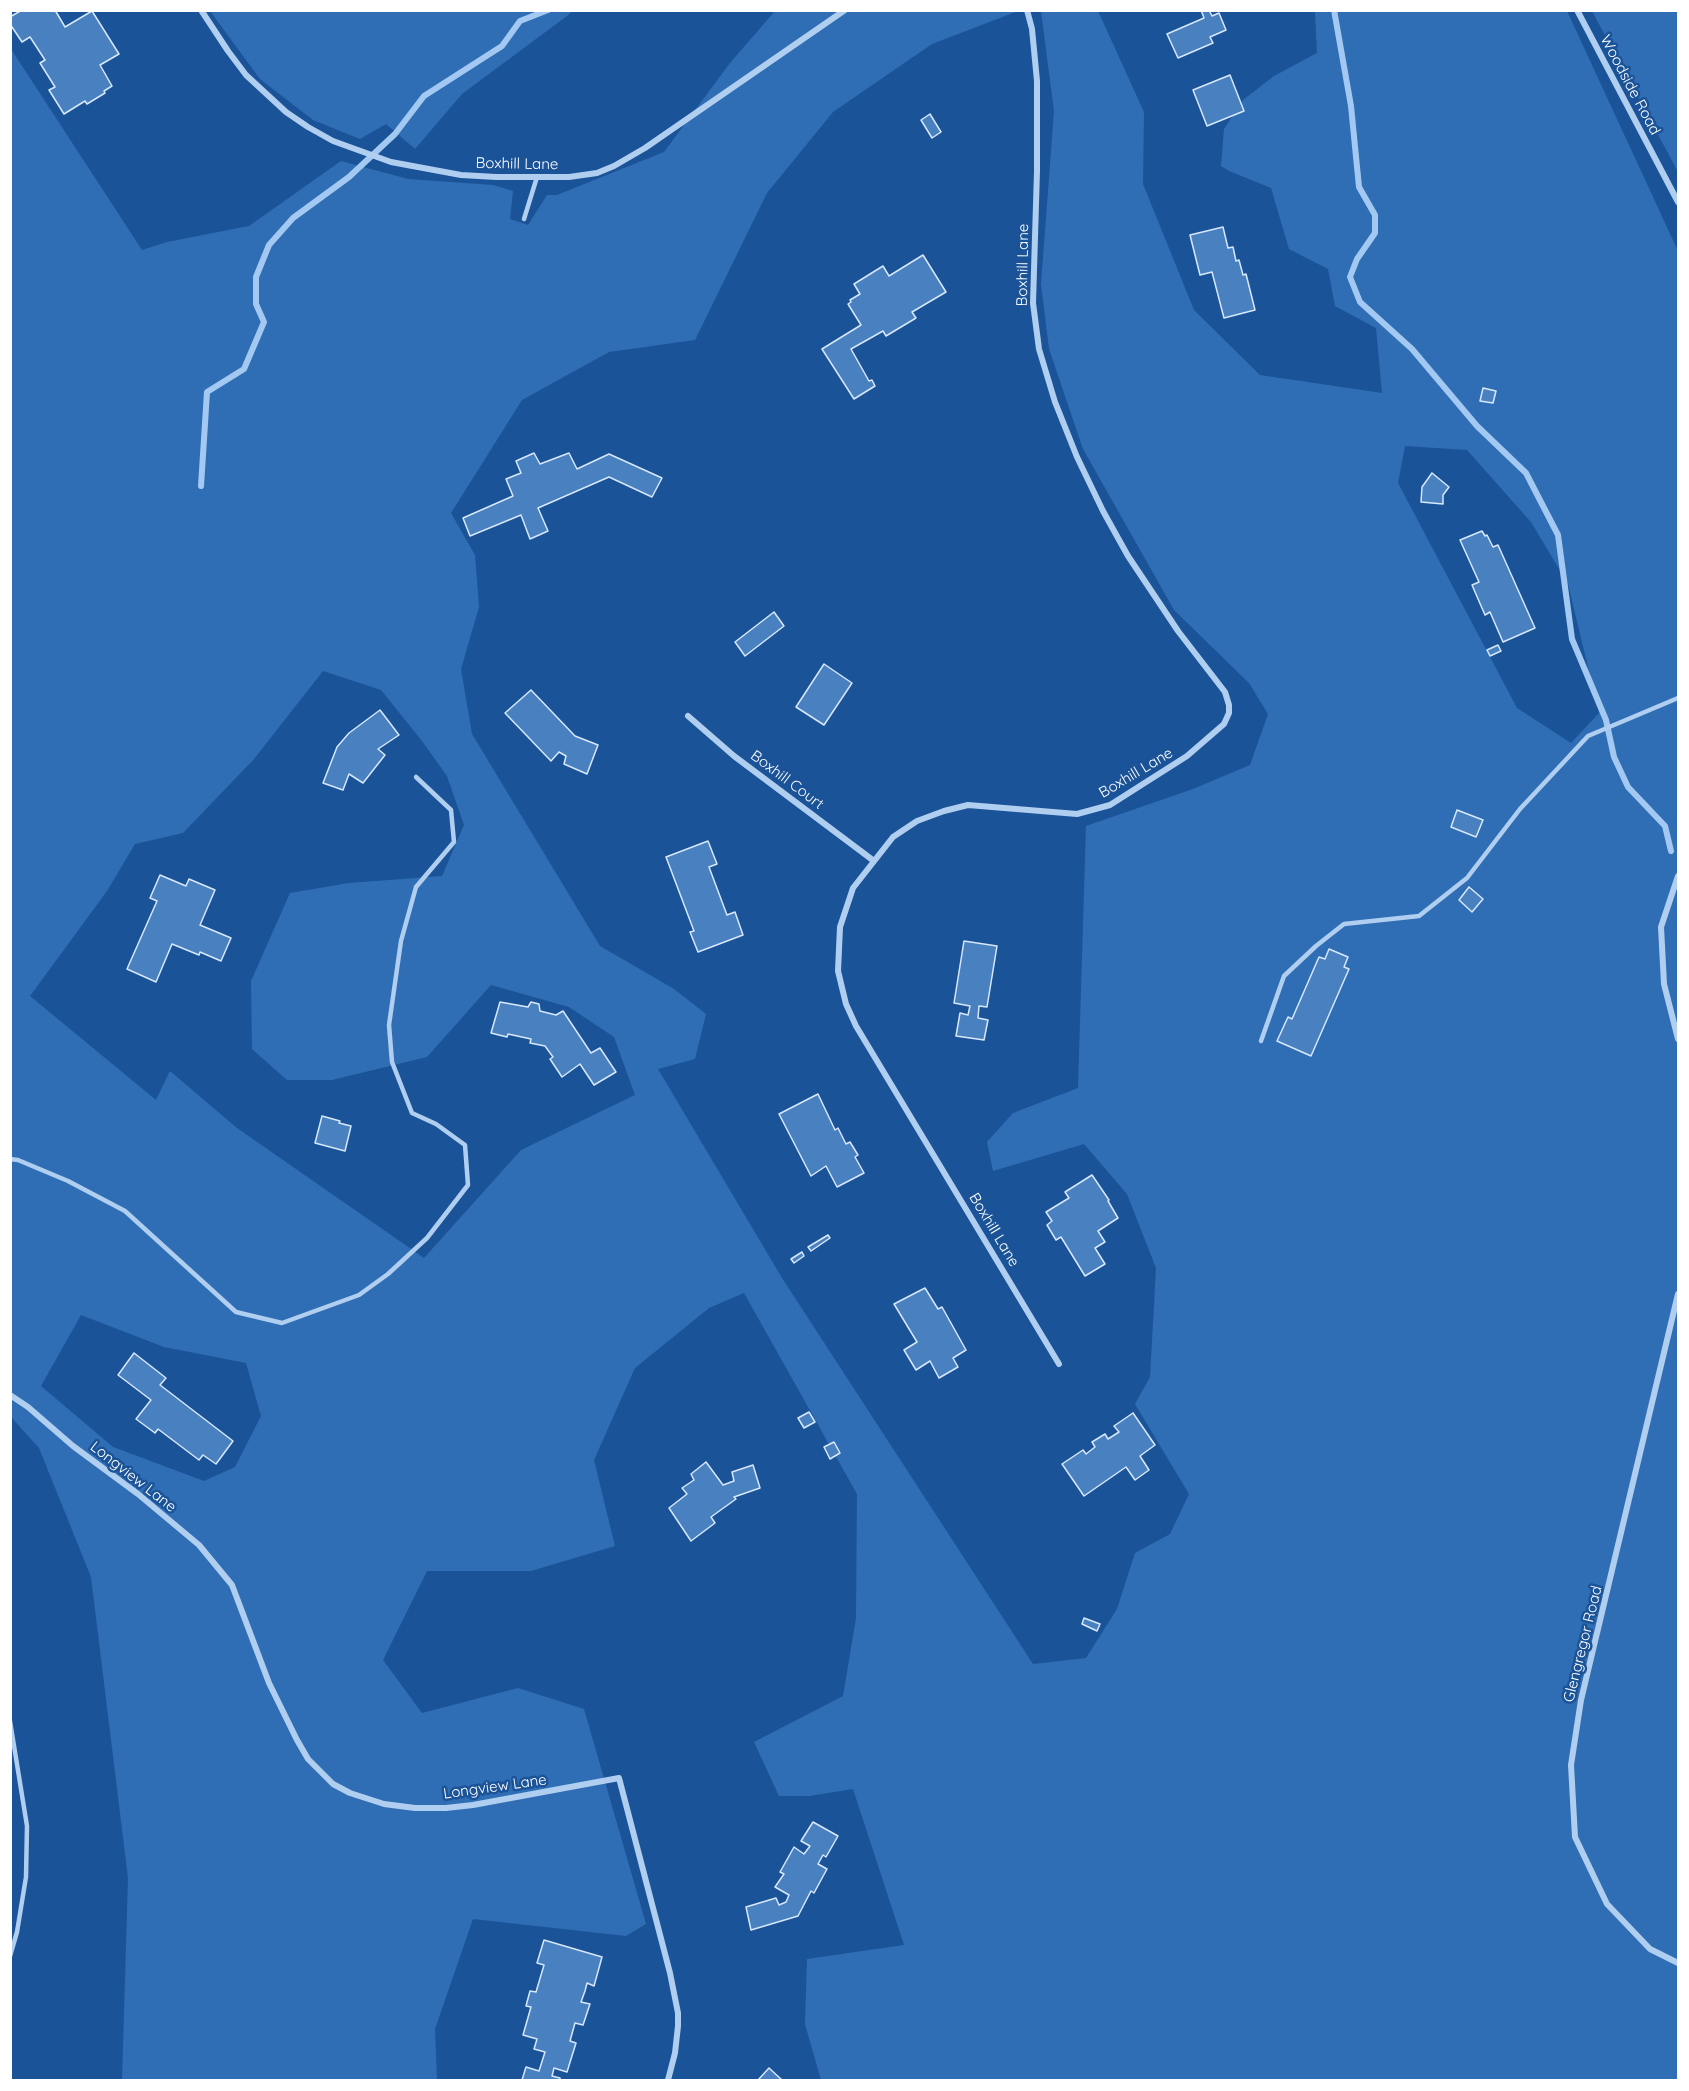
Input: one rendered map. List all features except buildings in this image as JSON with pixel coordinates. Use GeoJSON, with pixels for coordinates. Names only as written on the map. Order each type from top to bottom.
{"type":"FeatureCollection","features":[{"type":"Feature","properties":{"kind":"street","name":"Boxhill Lane"},"geometry":{"type":"LineString","coordinates":[[201,10],[246,75],[286,112],[333,141],[386,160],[461,175],[537,177],[569,177],[597,173],[614,166],[652,144],[845,10]]}},
{"type":"Feature","properties":{"kind":"street","name":"Boxhill Lane"},"geometry":{"type":"LineString","coordinates":[[1027,10],[1032,29],[1037,81],[1033,303],[1039,349],[1055,402],[1077,457],[1103,511],[1128,556],[1172,622],[1225,692],[1229,713],[1224,724],[1187,756],[1110,806],[1077,814],[968,806],[944,811],[916,821],[893,837],[853,888],[840,927],[838,971],[846,1004],[856,1026],[1059,1364]]}},
{"type":"Feature","properties":{"kind":"street","name":"Woodside Road"},"geometry":{"type":"LineString","coordinates":[[1577,10],[1678,202]]}},
{"type":"Feature","properties":{"kind":"street","name":"Boxhill Court"},"geometry":{"type":"LineString","coordinates":[[688,716],[734,756],[874,861]]}},
{"type":"Feature","properties":{"kind":"street"},"geometry":{"type":"LineString","coordinates":[[1678,876],[1661,927],[1664,984],[1678,1040]]}},
{"type":"Feature","properties":{"kind":"street","name":"Glengregor Road"},"geometry":{"type":"LineString","coordinates":[[1678,1294],[1581,1701],[1570,1765],[1575,1837],[1606,1904],[1650,1949],[1678,1963]]}},
{"type":"Feature","properties":{"kind":"street","name":"Longview Lane"},"geometry":{"type":"LineString","coordinates":[[10,1395],[138,1494],[199,1545],[232,1585],[269,1683],[297,1740],[308,1759],[333,1784],[384,1804],[415,1808],[446,1808],[619,1778],[670,1973],[678,2013],[675,2053],[668,2080]]}},
{"type":"Feature","properties":{"kind":"lane"},"geometry":{"type":"LineString","coordinates":[[524,219],[537,177]]}},
{"type":"Feature","properties":{"kind":"lane"},"geometry":{"type":"LineString","coordinates":[[1261,1041],[1284,976],[1316,946],[1344,924],[1419,916],[1467,878],[1520,808],[1588,736],[1678,698]]}},
{"type":"Feature","properties":{"kind":"lane"},"geometry":{"type":"LineString","coordinates":[[10,1159],[68,1180],[126,1211],[236,1312],[282,1323],[359,1295],[388,1274],[427,1238],[468,1185],[465,1145],[436,1124],[412,1113],[392,1062],[389,1025],[404,930],[416,887],[454,842],[451,810],[416,777]]}},
{"type":"Feature","properties":{"kind":"lane"},"geometry":{"type":"LineString","coordinates":[[10,1721],[27,1826],[26,1877],[17,1932],[10,1956]]}},
{"type":"Feature","properties":{"kind":"shaded area"},"geometry":{"type":"Polygon","coordinates":[[[210,11],[572,11],[462,94],[415,149],[386,124],[360,139],[313,120],[260,79],[210,11]]]}},
{"type":"Feature","properties":{"kind":"shaded area"},"geometry":{"type":"Polygon","coordinates":[[[775,11],[1018,11],[932,44],[833,112],[767,193],[695,340],[609,352],[522,400],[451,513],[475,555],[479,607],[461,669],[472,734],[600,946],[674,989],[706,1014],[695,1059],[658,1069],[782,1278],[1033,1664],[1086,1658],[1117,1609],[1135,1553],[1170,1534],[1189,1494],[1135,1404],[1150,1377],[1156,1268],[1127,1194],[1084,1144],[993,1171],[987,1142],[1013,1113],[1078,1088],[1086,826],[1193,789],[1250,765],[1268,714],[1249,683],[1174,610],[1083,449],[1049,349],[1041,284],[1054,111],[1041,11],[1098,11],[1144,112],[1143,184],[1194,310],[1260,375],[1382,393],[1376,328],[1335,306],[1328,269],[1289,249],[1271,188],[1221,166],[1224,129],[1243,100],[1274,76],[1317,53],[1315,11],[1567,11],[1678,251],[1678,2080],[821,2080],[805,2024],[807,1959],[904,1945],[853,1789],[809,1796],[779,1796],[754,1742],[843,1696],[856,1618],[857,1494],[744,1293],[709,1308],[635,1368],[594,1460],[615,1546],[531,1571],[427,1571],[383,1660],[422,1713],[518,1688],[584,1709],[646,1924],[626,1936],[473,1919],[435,2029],[437,2080],[122,2080],[128,1878],[91,1577],[39,1448],[11,1417],[11,49],[142,250],[167,242],[249,226],[341,161],[408,179],[493,185],[513,191],[510,219],[528,225],[547,195],[557,195],[664,152],[730,63],[775,11]],[[1405,446],[1398,483],[1517,708],[1571,743],[1599,713],[1568,584],[1531,522],[1467,450],[1405,446]],[[323,671],[254,759],[183,833],[135,844],[107,891],[30,996],[156,1100],[170,1071],[237,1128],[424,1258],[521,1150],[635,1095],[614,1037],[569,1007],[491,985],[427,1057],[332,1080],[287,1080],[252,1049],[251,981],[290,893],[349,883],[442,876],[464,825],[447,776],[381,690],[323,671]],[[81,1315],[41,1386],[113,1447],[204,1481],[235,1467],[261,1416],[246,1363],[164,1347],[81,1315]]]}},
{"type":"Feature","properties":{"kind":"shaded area"},"geometry":{"type":"Polygon","coordinates":[[[1592,11],[1678,11],[1678,172],[1592,11]]]}},
{"type":"Feature","properties":{"kind":"waterway"},"geometry":{"type":"LineString","coordinates":[[201,486],[207,392],[244,369],[264,322],[256,304],[256,277],[269,245],[293,218],[349,177],[395,134],[424,96],[502,46],[520,21],[548,10]]}},
{"type":"Feature","properties":{"kind":"waterway"},"geometry":{"type":"LineString","coordinates":[[1334,10],[1351,106],[1359,187],[1375,215],[1375,233],[1357,259],[1350,277],[1360,302],[1412,349],[1477,426],[1526,473],[1558,535],[1572,639],[1606,720],[1614,757],[1628,787],[1665,826],[1671,851]]}}]}
